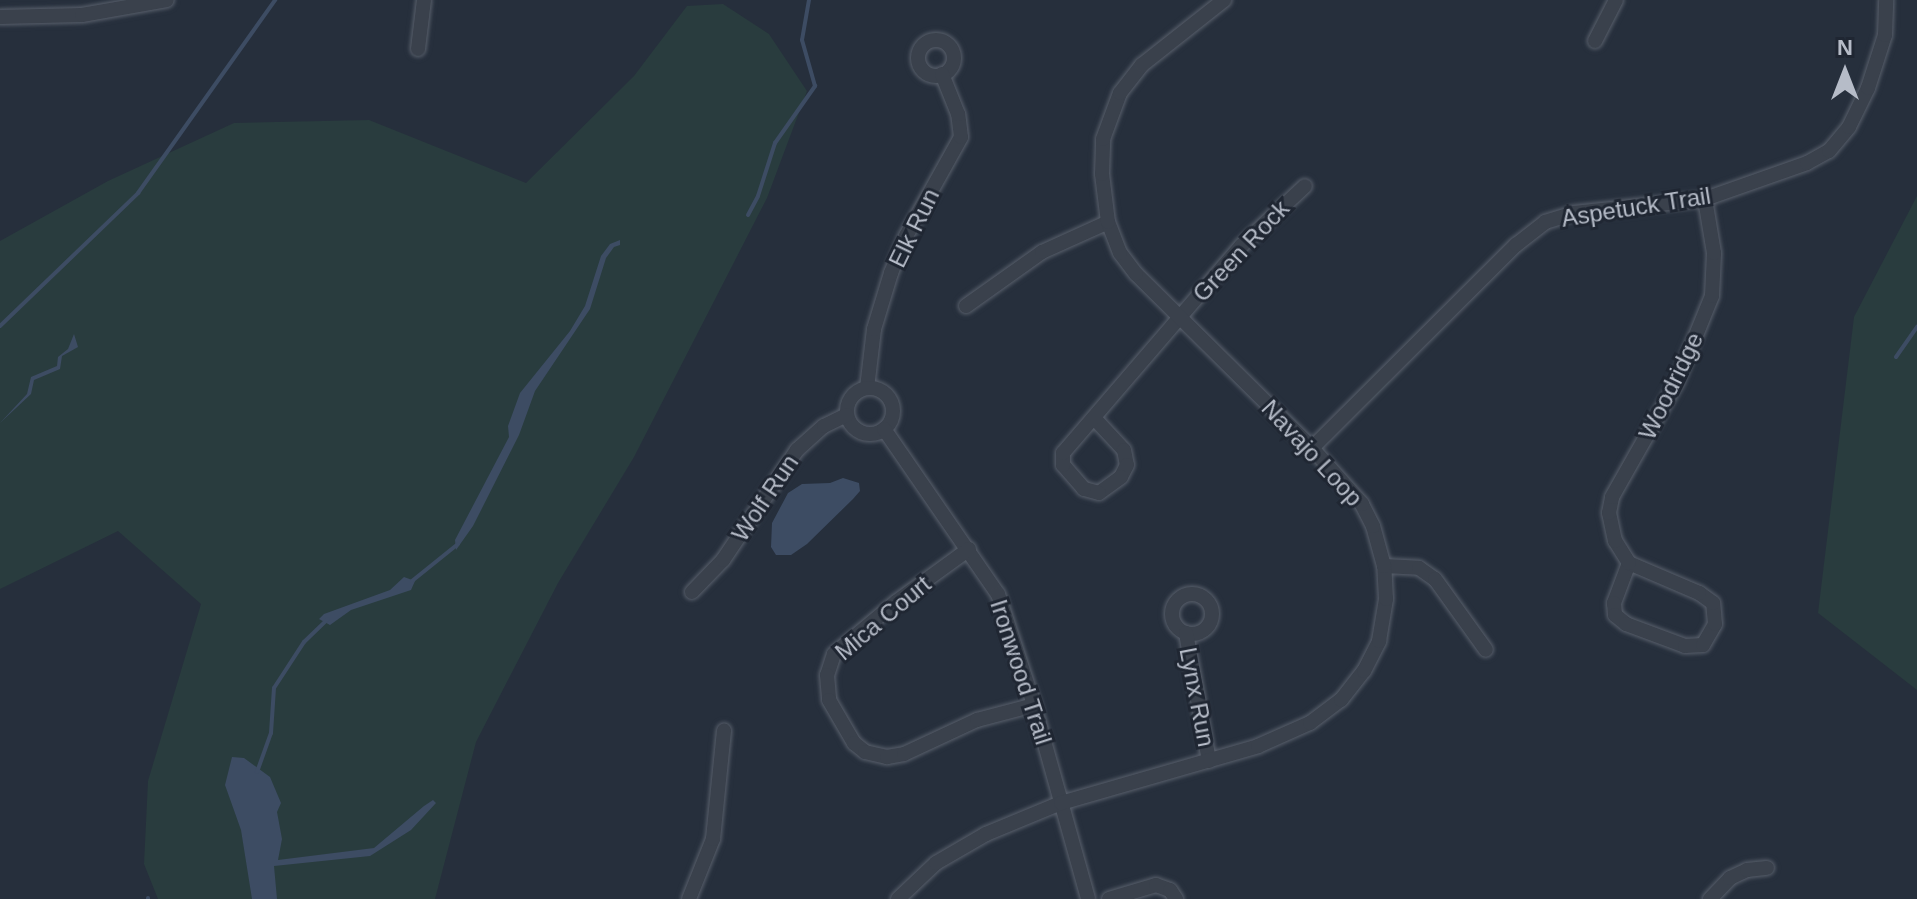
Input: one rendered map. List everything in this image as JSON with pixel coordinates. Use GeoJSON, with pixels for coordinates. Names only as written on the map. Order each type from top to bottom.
{"type":"FeatureCollection","features":[{"type":"Feature","properties":{"kind":"street"},"geometry":{"type":"LineString","coordinates":[[0,17],[82,15],[167,0]]}},
{"type":"Feature","properties":{"kind":"street"},"geometry":{"type":"LineString","coordinates":[[418,49],[424,0]]}},
{"type":"Feature","properties":{"kind":"street","name":"Navajo Loop"},"geometry":{"type":"LineString","coordinates":[[898,899],[936,863],[986,834],[1061,803],[1284,736],[1321,717],[1341,700],[1364,671],[1379,641],[1386,599],[1384,566],[1373,526],[1362,504],[1312,448],[1136,274],[1120,253],[1108,222],[1102,174],[1103,139],[1120,93],[1142,65],[1224,0]]}},
{"type":"Feature","properties":{"kind":"street"},"geometry":{"type":"LineString","coordinates":[[1595,41],[1616,0]]}},
{"type":"Feature","properties":{"kind":"street","name":"Aspetuck Trail"},"geometry":{"type":"LineString","coordinates":[[1312,448],[1516,245],[1545,222],[1574,213],[1705,199],[1807,163],[1839,140],[1868,88],[1883,47],[1886,0]]}},
{"type":"Feature","properties":{"kind":"street","name":"Elk Run"},"geometry":{"type":"LineString","coordinates":[[867,388],[874,329],[891,273],[906,236],[961,137],[958,114],[942,74]]}},
{"type":"Feature","properties":{"kind":"street","name":"Green Rock"},"geometry":{"type":"LineString","coordinates":[[1095,419],[1242,245],[1305,186]]}},
{"type":"Feature","properties":{"kind":"street","name":"Woodridge"},"geometry":{"type":"LineString","coordinates":[[1629,563],[1610,528],[1610,505],[1677,382],[1712,296],[1714,253],[1705,199]]}},
{"type":"Feature","properties":{"kind":"street"},"geometry":{"type":"LineString","coordinates":[[966,306],[1042,252],[1108,222]]}},
{"type":"Feature","properties":{"kind":"street"},"geometry":{"type":"LineString","coordinates":[[867,388],[886,394],[892,406],[892,419],[884,429],[865,433],[853,427],[847,415],[851,397],[867,388]]}},
{"type":"Feature","properties":{"kind":"street","name":"Wolf Run"},"geometry":{"type":"LineString","coordinates":[[692,592],[723,560],[797,450],[824,426],[847,415]]}},
{"type":"Feature","properties":{"kind":"street"},"geometry":{"type":"LineString","coordinates":[[1095,419],[1124,450],[1127,465],[1121,477],[1099,493],[1084,489],[1063,465],[1063,453],[1095,419]]}},
{"type":"Feature","properties":{"kind":"street","name":"Ironwood Trail"},"geometry":{"type":"LineString","coordinates":[[884,429],[998,594],[1034,705],[1088,899]]}},
{"type":"Feature","properties":{"kind":"street","name":"Mica Court"},"geometry":{"type":"LineString","coordinates":[[969,549],[896,602],[834,654],[827,675],[829,700],[854,743],[865,752],[887,757],[904,754],[977,720],[1034,705]]}},
{"type":"Feature","properties":{"kind":"street"},"geometry":{"type":"LineString","coordinates":[[1629,563],[1708,597],[1716,617],[1712,632],[1703,645],[1685,646],[1626,624],[1615,615],[1614,603],[1629,563]]}},
{"type":"Feature","properties":{"kind":"street"},"geometry":{"type":"LineString","coordinates":[[1384,566],[1419,568],[1435,579],[1486,650]]}},
{"type":"Feature","properties":{"kind":"street","name":"Lynx Run"},"geometry":{"type":"LineString","coordinates":[[1186,633],[1209,761]]}},
{"type":"Feature","properties":{"kind":"street"},"geometry":{"type":"LineString","coordinates":[[689,899],[713,839],[724,731]]}},
{"type":"Feature","properties":{"kind":"street"},"geometry":{"type":"LineString","coordinates":[[1710,899],[1730,878],[1747,870],[1767,868]]}},
{"type":"Feature","properties":{"kind":"street"},"geometry":{"type":"LineString","coordinates":[[1109,899],[1156,885],[1170,890],[1176,899]]}},
{"type":"Feature","properties":{"kind":"shaded area"},"geometry":{"type":"Polygon","coordinates":[[[723,4],[769,34],[807,91],[767,198],[634,457],[558,583],[476,742],[435,899],[158,899],[144,864],[148,781],[201,604],[118,531],[0,589],[0,241],[108,181],[234,123],[369,120],[526,183],[634,76],[687,6],[723,4]]]}},
{"type":"Feature","properties":{"kind":"shaded area"},"geometry":{"type":"Polygon","coordinates":[[[1917,196],[1917,690],[1818,613],[1854,317],[1917,196]]]}},
{"type":"Feature","properties":{"kind":"water"},"geometry":{"type":"Polygon","coordinates":[[[620,240],[620,245],[614,247],[606,258],[590,309],[535,391],[519,435],[473,526],[456,550],[455,540],[509,437],[508,426],[520,393],[570,331],[585,306],[601,256],[610,244],[620,240]]]}},
{"type":"Feature","properties":{"kind":"water"},"geometry":{"type":"Polygon","coordinates":[[[74,334],[78,347],[62,356],[60,369],[34,380],[31,394],[0,423],[27,394],[31,377],[57,366],[58,357],[68,349],[74,334]]]}},
{"type":"Feature","properties":{"kind":"water"},"geometry":{"type":"Polygon","coordinates":[[[843,478],[859,483],[860,491],[807,544],[791,555],[776,555],[771,547],[772,523],[788,493],[802,484],[830,483],[843,478]]]}},
{"type":"Feature","properties":{"kind":"water"},"geometry":{"type":"Polygon","coordinates":[[[404,577],[415,581],[411,590],[351,610],[330,625],[319,619],[324,614],[390,590],[404,577]]]}},
{"type":"Feature","properties":{"kind":"water"},"geometry":{"type":"Polygon","coordinates":[[[232,757],[244,758],[270,777],[281,803],[277,812],[282,839],[278,860],[374,848],[424,806],[433,800],[436,803],[411,830],[370,856],[274,866],[277,899],[252,899],[241,830],[225,785],[232,757]]]}},
{"type":"Feature","properties":{"kind":"waterway"},"geometry":{"type":"LineString","coordinates":[[0,326],[138,193],[275,0]]}},
{"type":"Feature","properties":{"kind":"waterway"},"geometry":{"type":"LineString","coordinates":[[748,215],[758,196],[775,143],[815,86],[802,40],[809,0]]}},
{"type":"Feature","properties":{"kind":"waterway"},"geometry":{"type":"LineString","coordinates":[[1896,357],[1917,327]]}},
{"type":"Feature","properties":{"kind":"waterway"},"geometry":{"type":"LineString","coordinates":[[412,581],[458,544]]}},
{"type":"Feature","properties":{"kind":"waterway"},"geometry":{"type":"LineString","coordinates":[[257,772],[271,733],[274,688],[304,642],[328,619]]}}]}
